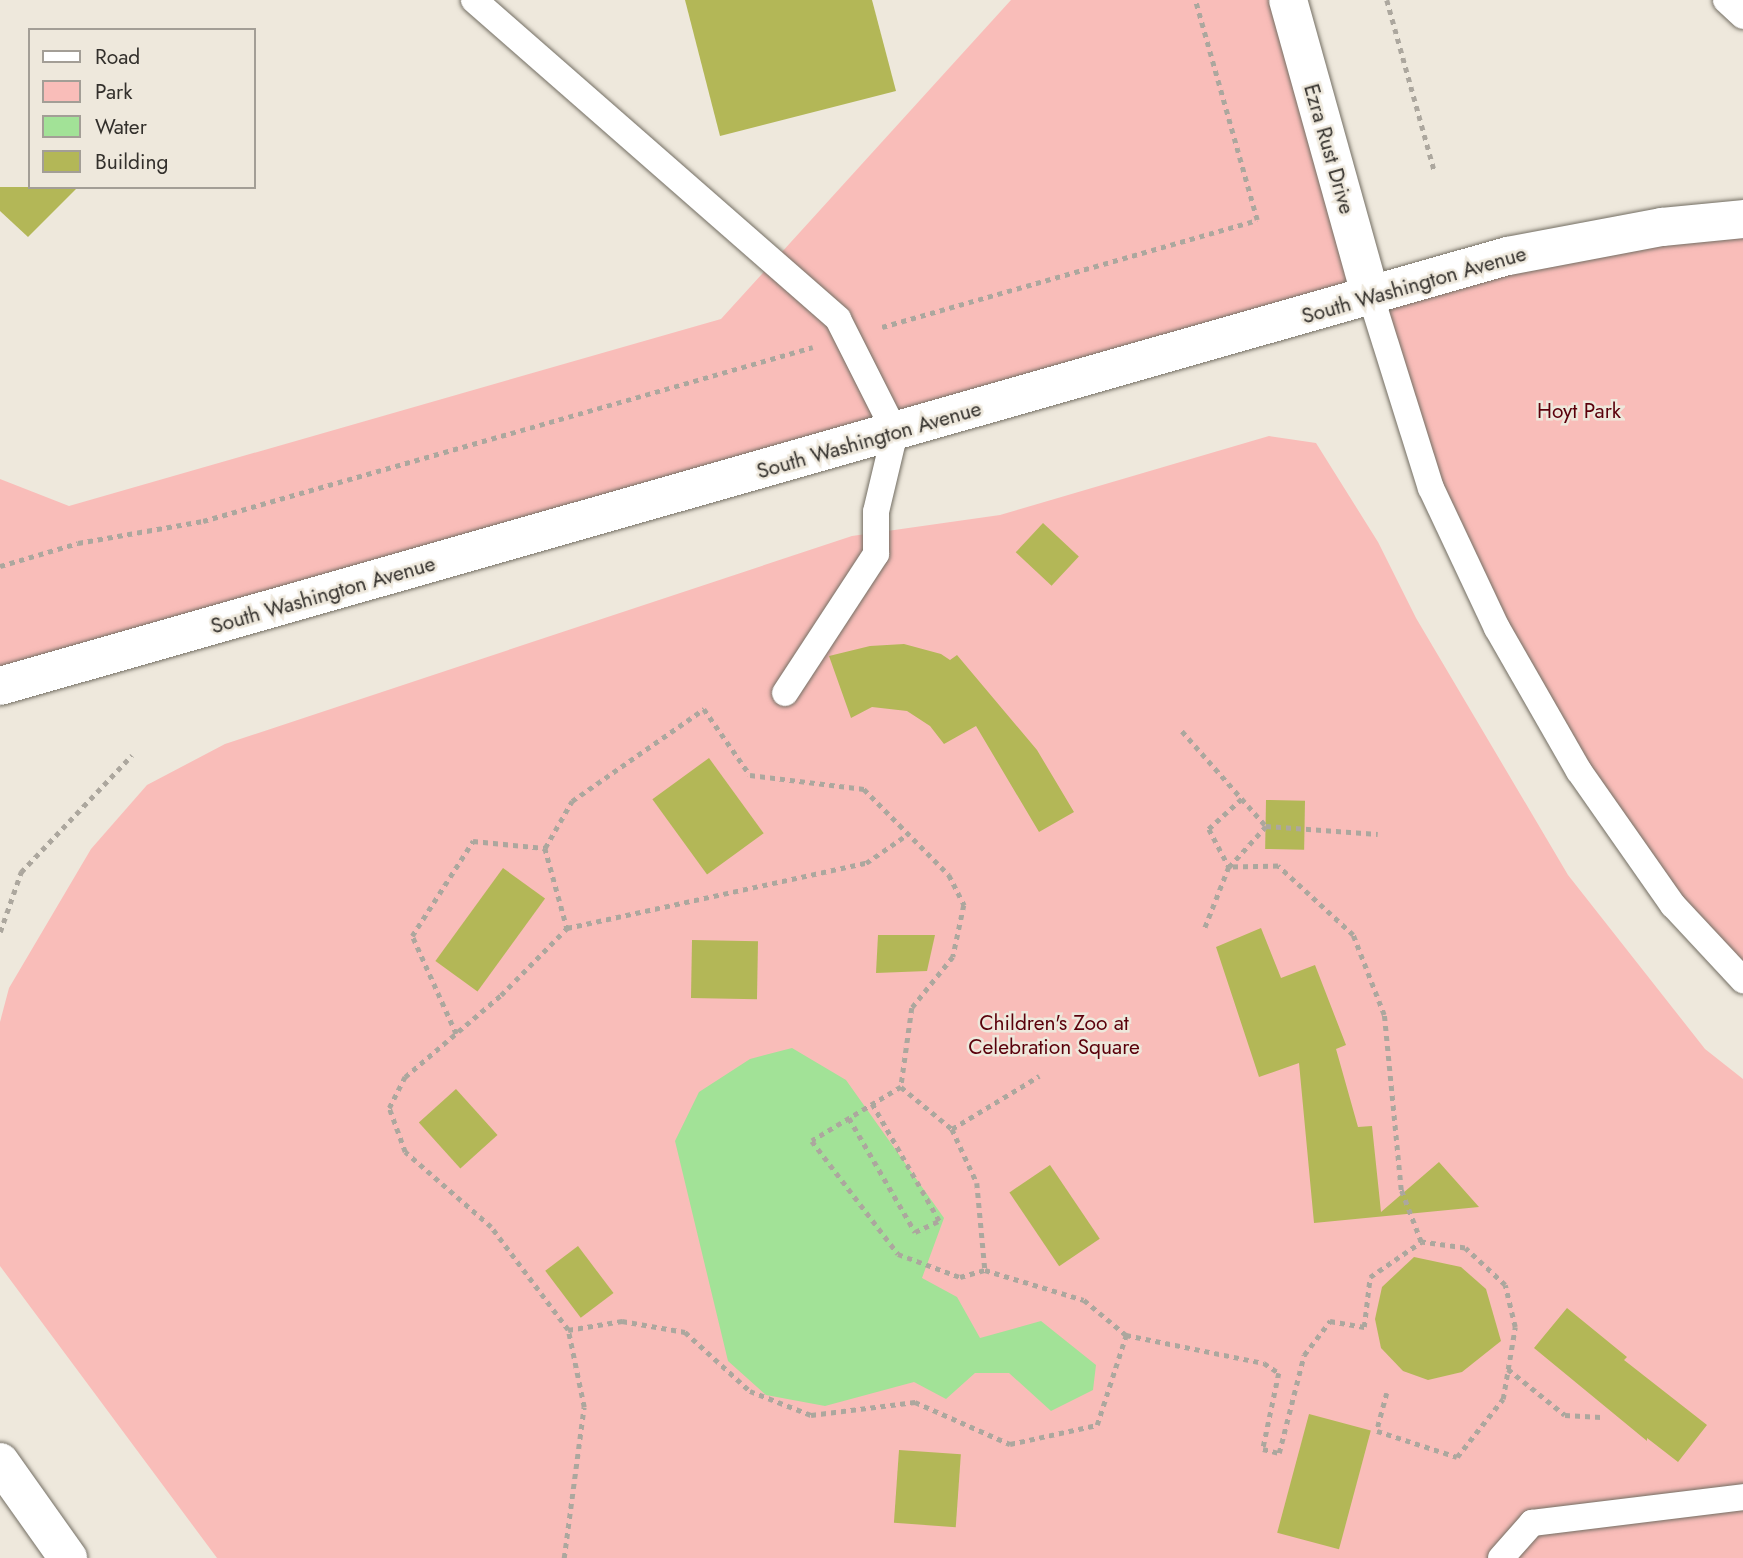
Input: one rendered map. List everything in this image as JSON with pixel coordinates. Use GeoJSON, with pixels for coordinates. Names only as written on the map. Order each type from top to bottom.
{"type":"FeatureCollection","features":[{"type":"Feature","properties":{"kind":"main road","name":"Ezra Rust Drive"},"geometry":{"type":"LineString","coordinates":[[1288,0],[1371,297]]}},
{"type":"Feature","properties":{"kind":"main road","name":"South Washington Avenue"},"geometry":{"type":"LineString","coordinates":[[0,686],[1508,256],[1662,227],[1743,219]]}},
{"type":"Feature","properties":{"kind":"main road"},"geometry":{"type":"LineString","coordinates":[[0,1462],[68,1558]]}},
{"type":"Feature","properties":{"kind":"lane"},"geometry":{"type":"LineString","coordinates":[[474,0],[838,320],[895,432],[876,512],[876,554],[786,693]]}},
{"type":"Feature","properties":{"kind":"lane"},"geometry":{"type":"LineString","coordinates":[[1726,0],[1743,16]]}},
{"type":"Feature","properties":{"kind":"lane"},"geometry":{"type":"LineString","coordinates":[[1371,297],[1431,488],[1497,628],[1579,771],[1673,905],[1743,981]]}},
{"type":"Feature","properties":{"kind":"lane"},"geometry":{"type":"LineString","coordinates":[[1501,1558],[1532,1523],[1743,1497]]}},
{"type":"Feature","properties":{"kind":"path"},"geometry":{"type":"LineString","coordinates":[[0,566],[78,543],[203,520],[1256,220],[1195,0]]}},
{"type":"Feature","properties":{"kind":"path"},"geometry":{"type":"LineString","coordinates":[[1387,0],[1434,170]]}},
{"type":"Feature","properties":{"kind":"path"},"geometry":{"type":"LineString","coordinates":[[567,928],[545,848],[572,801],[704,709],[750,775],[864,789],[949,875],[964,905],[953,957],[912,1008],[901,1087]]}},
{"type":"Feature","properties":{"kind":"path"},"geometry":{"type":"LineString","coordinates":[[1182,731],[1266,825],[1378,834]]}},
{"type":"Feature","properties":{"kind":"path"},"geometry":{"type":"LineString","coordinates":[[0,932],[21,872],[132,755]]}},
{"type":"Feature","properties":{"kind":"path"},"geometry":{"type":"LineString","coordinates":[[1229,867],[1209,829],[1242,799]]}},
{"type":"Feature","properties":{"kind":"path"},"geometry":{"type":"LineString","coordinates":[[1205,928],[1229,867],[1266,825]]}},
{"type":"Feature","properties":{"kind":"path"},"geometry":{"type":"LineString","coordinates":[[564,1558],[584,1407],[568,1330],[491,1227],[405,1152],[389,1108],[405,1077],[501,995],[567,928],[866,863],[908,834]]}},
{"type":"Feature","properties":{"kind":"path"},"geometry":{"type":"LineString","coordinates":[[456,1034],[412,936],[473,841],[545,848]]}},
{"type":"Feature","properties":{"kind":"path"},"geometry":{"type":"LineString","coordinates":[[1229,867],[1278,866],[1353,935],[1384,1015],[1401,1190],[1421,1242]]}},
{"type":"Feature","properties":{"kind":"path"},"geometry":{"type":"LineString","coordinates":[[952,1129],[1039,1076]]}},
{"type":"Feature","properties":{"kind":"path"},"geometry":{"type":"LineString","coordinates":[[901,1087],[812,1140],[898,1254],[960,1277],[985,1270],[1084,1300],[1126,1335],[1264,1363],[1279,1373],[1263,1449],[1279,1454],[1304,1355],[1331,1321],[1364,1327],[1370,1277],[1421,1242],[1465,1248],[1505,1285],[1515,1327],[1503,1399],[1457,1457],[1377,1431],[1387,1393]]}},
{"type":"Feature","properties":{"kind":"path"},"geometry":{"type":"LineString","coordinates":[[901,1087],[952,1129],[977,1183],[985,1270]]}},
{"type":"Feature","properties":{"kind":"path"},"geometry":{"type":"LineString","coordinates":[[849,1118],[915,1232],[939,1221],[872,1104]]}},
{"type":"Feature","properties":{"kind":"path"},"geometry":{"type":"LineString","coordinates":[[568,1330],[622,1321],[685,1332],[750,1391],[811,1415],[915,1402],[1010,1444],[1097,1426],[1126,1335]]}},
{"type":"Feature","properties":{"kind":"path"},"geometry":{"type":"LineString","coordinates":[[1508,1369],[1564,1415],[1601,1418]]}},
{"type":"Feature","properties":{"kind":"green space","name":"Hoyt Park"},"geometry":{"type":"Polygon","coordinates":[[[1011,0],[1288,0],[1371,297],[1743,219],[1743,980],[1673,905],[1497,628],[1370,297],[0,686],[0,479],[69,506],[721,319],[1011,0]]]}},
{"type":"Feature","properties":{"kind":"green space","name":"Children's Zoo at Celebration Square"},"geometry":{"type":"Polygon","coordinates":[[[1269,436],[1316,443],[1378,542],[1416,618],[1568,875],[1705,1049],[1743,1079],[1743,1558],[217,1558],[0,1266],[0,1022],[9,988],[91,849],[147,785],[225,744],[852,536],[1000,515],[1269,436]]]}},
{"type":"Feature","properties":{"kind":"water"},"geometry":{"type":"Polygon","coordinates":[[[792,1048],[846,1080],[944,1218],[922,1278],[957,1297],[980,1338],[1041,1321],[1096,1365],[1093,1390],[1051,1411],[1009,1373],[975,1373],[946,1399],[914,1382],[825,1406],[766,1395],[728,1361],[675,1141],[699,1092],[750,1059],[792,1048]]]}},
{"type":"Feature","properties":{"kind":"building"},"geometry":{"type":"Polygon","coordinates":[[[685,0],[872,0],[896,91],[720,136],[685,0]]]}},
{"type":"Feature","properties":{"kind":"building"},"geometry":{"type":"Polygon","coordinates":[[[0,187],[76,189],[28,237],[0,211],[0,187]]]}},
{"type":"Feature","properties":{"kind":"building"},"geometry":{"type":"Polygon","coordinates":[[[1043,523],[1079,556],[1052,586],[1016,552],[1043,523]]]}},
{"type":"Feature","properties":{"kind":"building"},"geometry":{"type":"Polygon","coordinates":[[[904,644],[941,654],[950,660],[957,655],[1037,750],[1074,812],[1039,832],[976,726],[944,744],[930,726],[907,711],[872,707],[851,718],[829,656],[870,646],[904,644]]]}},
{"type":"Feature","properties":{"kind":"building"},"geometry":{"type":"Polygon","coordinates":[[[709,758],[764,833],[707,874],[652,799],[709,758]]]}},
{"type":"Feature","properties":{"kind":"building"},"geometry":{"type":"Polygon","coordinates":[[[1266,800],[1305,801],[1304,850],[1265,849],[1266,800]]]}},
{"type":"Feature","properties":{"kind":"building"},"geometry":{"type":"Polygon","coordinates":[[[503,868],[545,899],[477,992],[435,961],[503,868]]]}},
{"type":"Feature","properties":{"kind":"building"},"geometry":{"type":"Polygon","coordinates":[[[1261,928],[1281,978],[1315,965],[1346,1045],[1336,1049],[1358,1127],[1372,1126],[1381,1212],[1439,1162],[1479,1207],[1314,1223],[1299,1063],[1259,1077],[1216,947],[1261,928]]]}},
{"type":"Feature","properties":{"kind":"building"},"geometry":{"type":"Polygon","coordinates":[[[878,935],[935,935],[927,971],[876,973],[878,935]]]}},
{"type":"Feature","properties":{"kind":"building"},"geometry":{"type":"Polygon","coordinates":[[[692,940],[758,941],[757,999],[691,998],[692,940]]]}},
{"type":"Feature","properties":{"kind":"building"},"geometry":{"type":"Polygon","coordinates":[[[456,1089],[497,1135],[460,1169],[419,1122],[456,1089]]]}},
{"type":"Feature","properties":{"kind":"building"},"geometry":{"type":"Polygon","coordinates":[[[1050,1165],[1100,1239],[1059,1266],[1009,1192],[1050,1165]]]}},
{"type":"Feature","properties":{"kind":"building"},"geometry":{"type":"Polygon","coordinates":[[[578,1246],[614,1293],[581,1318],[545,1271],[578,1246]]]}},
{"type":"Feature","properties":{"kind":"building"},"geometry":{"type":"Polygon","coordinates":[[[1414,1257],[1461,1267],[1486,1289],[1501,1341],[1462,1372],[1428,1380],[1403,1371],[1381,1348],[1375,1319],[1382,1287],[1414,1257]]]}},
{"type":"Feature","properties":{"kind":"building"},"geometry":{"type":"Polygon","coordinates":[[[1567,1308],[1627,1357],[1624,1360],[1707,1425],[1678,1462],[1647,1438],[1647,1441],[1534,1348],[1567,1308]]]}},
{"type":"Feature","properties":{"kind":"building"},"geometry":{"type":"Polygon","coordinates":[[[1309,1414],[1371,1431],[1339,1549],[1277,1533],[1309,1414]]]}},
{"type":"Feature","properties":{"kind":"building"},"geometry":{"type":"Polygon","coordinates":[[[899,1450],[961,1454],[956,1527],[894,1523],[899,1450]]]}}]}
